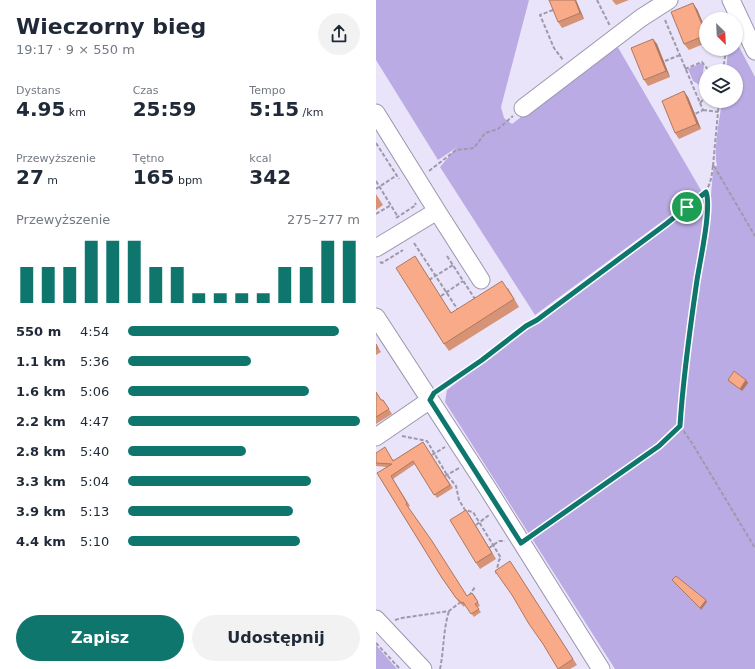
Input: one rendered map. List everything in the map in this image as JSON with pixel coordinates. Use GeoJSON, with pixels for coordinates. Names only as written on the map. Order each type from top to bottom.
{"type":"FeatureCollection","features":[{"type":"Feature","properties":{"kind":"street"},"geometry":{"type":"LineString","coordinates":[[731,0],[755,51]]}},
{"type":"Feature","properties":{"kind":"street"},"geometry":{"type":"LineString","coordinates":[[523,108],[664,3]]}},
{"type":"Feature","properties":{"kind":"street"},"geometry":{"type":"LineString","coordinates":[[376,113],[403,171],[437,211],[481,280]]}},
{"type":"Feature","properties":{"kind":"street"},"geometry":{"type":"LineString","coordinates":[[376,248],[437,211]]}},
{"type":"Feature","properties":{"kind":"street"},"geometry":{"type":"LineString","coordinates":[[376,317],[430,400],[513,542],[601,669]]}},
{"type":"Feature","properties":{"kind":"street"},"geometry":{"type":"LineString","coordinates":[[376,437],[430,400]]}},
{"type":"Feature","properties":{"kind":"street"},"geometry":{"type":"LineString","coordinates":[[379,622],[423,669]]}},
{"type":"Feature","properties":{"kind":"path"},"geometry":{"type":"LineString","coordinates":[[597,0],[609,24]]}},
{"type":"Feature","properties":{"kind":"path"},"geometry":{"type":"LineString","coordinates":[[664,3],[685,69],[699,100]]}},
{"type":"Feature","properties":{"kind":"path"},"geometry":{"type":"LineString","coordinates":[[553,10],[540,15],[554,48],[572,71]]}},
{"type":"Feature","properties":{"kind":"path"},"geometry":{"type":"LineString","coordinates":[[665,61],[680,55]]}},
{"type":"Feature","properties":{"kind":"path"},"geometry":{"type":"LineString","coordinates":[[685,69],[702,62],[704,64]]}},
{"type":"Feature","properties":{"kind":"path"},"geometry":{"type":"LineString","coordinates":[[438,165],[456,150],[474,148],[485,133],[498,129],[523,108]]}},
{"type":"Feature","properties":{"kind":"path"},"geometry":{"type":"LineString","coordinates":[[430,400],[434,393],[482,360],[526,326],[537,320],[706,192],[709,186],[713,166],[718,108]]}},
{"type":"Feature","properties":{"kind":"path"},"geometry":{"type":"LineString","coordinates":[[695,114],[703,110],[718,112]]}},
{"type":"Feature","properties":{"kind":"path"},"geometry":{"type":"LineString","coordinates":[[376,143],[403,171]]}},
{"type":"Feature","properties":{"kind":"path"},"geometry":{"type":"LineString","coordinates":[[713,166],[755,236]]}},
{"type":"Feature","properties":{"kind":"path"},"geometry":{"type":"LineString","coordinates":[[400,181],[403,171]]}},
{"type":"Feature","properties":{"kind":"path"},"geometry":{"type":"LineString","coordinates":[[376,189],[403,171]]}},
{"type":"Feature","properties":{"kind":"path"},"geometry":{"type":"LineString","coordinates":[[376,181],[398,217]]}},
{"type":"Feature","properties":{"kind":"path"},"geometry":{"type":"LineString","coordinates":[[489,548],[499,541],[513,542],[659,446],[680,426],[690,333],[706,221],[708,196],[706,192]]}},
{"type":"Feature","properties":{"kind":"path"},"geometry":{"type":"LineString","coordinates":[[392,220],[416,205],[412,199]]}},
{"type":"Feature","properties":{"kind":"path"},"geometry":{"type":"LineString","coordinates":[[376,214],[391,205]]}},
{"type":"Feature","properties":{"kind":"path"},"geometry":{"type":"LineString","coordinates":[[414,243],[459,311]]}},
{"type":"Feature","properties":{"kind":"path"},"geometry":{"type":"LineString","coordinates":[[445,251],[475,300]]}},
{"type":"Feature","properties":{"kind":"path"},"geometry":{"type":"LineString","coordinates":[[429,280],[453,265]]}},
{"type":"Feature","properties":{"kind":"path"},"geometry":{"type":"LineString","coordinates":[[441,296],[463,281]]}},
{"type":"Feature","properties":{"kind":"path"},"geometry":{"type":"LineString","coordinates":[[471,303],[480,297]]}},
{"type":"Feature","properties":{"kind":"path"},"geometry":{"type":"LineString","coordinates":[[680,426],[692,443],[755,548]]}},
{"type":"Feature","properties":{"kind":"path"},"geometry":{"type":"LineString","coordinates":[[397,435],[416,438],[427,442],[433,455],[446,475],[456,486],[459,500],[464,510],[473,512],[501,558],[499,560],[496,574]]}},
{"type":"Feature","properties":{"kind":"path"},"geometry":{"type":"LineString","coordinates":[[421,445],[427,442]]}},
{"type":"Feature","properties":{"kind":"path"},"geometry":{"type":"LineString","coordinates":[[433,455],[446,447]]}},
{"type":"Feature","properties":{"kind":"path"},"geometry":{"type":"LineString","coordinates":[[446,475],[465,465]]}},
{"type":"Feature","properties":{"kind":"path"},"geometry":{"type":"LineString","coordinates":[[476,525],[490,514]]}},
{"type":"Feature","properties":{"kind":"path"},"geometry":{"type":"LineString","coordinates":[[379,622],[449,611],[470,596],[475,587]]}},
{"type":"Feature","properties":{"kind":"path"},"geometry":{"type":"LineString","coordinates":[[440,669],[446,621],[449,611]]}},
{"type":"Feature","properties":{"kind":"path"},"geometry":{"type":"LineString","coordinates":[[376,643],[400,669]]}},
{"type":"Feature","properties":{"kind":"shaded area"},"geometry":{"type":"Polygon","coordinates":[[[376,0],[529,0],[501,107],[504,118],[512,124],[616,44],[702,192],[535,315],[440,167],[456,148],[438,160],[376,60],[376,0]]]}},
{"type":"Feature","properties":{"kind":"shaded area"},"geometry":{"type":"Polygon","coordinates":[[[743,54],[755,77],[755,669],[615,669],[445,402],[447,390],[702,198],[711,195],[713,171],[717,165],[716,142],[721,108],[743,108],[743,64],[727,64],[727,56],[743,56],[743,54]]]}},
{"type":"Feature","properties":{"kind":"shaded area"},"geometry":{"type":"Polygon","coordinates":[[[699,64],[699,85],[693,81],[688,69],[699,64]]]}},
{"type":"Feature","properties":{"kind":"shaded area"},"geometry":{"type":"Polygon","coordinates":[[[376,645],[397,669],[376,669],[376,645]]]}},
{"type":"Feature","properties":{"kind":"building"},"geometry":{"type":"Polygon","coordinates":[[[549,0],[575,0],[580,13],[558,22],[549,0]]]}},
{"type":"Feature","properties":{"kind":"building"},"geometry":{"type":"Polygon","coordinates":[[[693,3],[699,17],[699,38],[684,44],[671,12],[693,3]]]}},
{"type":"Feature","properties":{"kind":"building"},"geometry":{"type":"Polygon","coordinates":[[[653,39],[666,71],[644,80],[631,48],[653,39]]]}},
{"type":"Feature","properties":{"kind":"building"},"geometry":{"type":"Polygon","coordinates":[[[684,91],[697,124],[675,133],[662,101],[684,91]]]}},
{"type":"Feature","properties":{"kind":"building"},"geometry":{"type":"Polygon","coordinates":[[[415,256],[451,313],[502,281],[514,299],[444,344],[396,268],[415,256]]]}},
{"type":"Feature","properties":{"kind":"building"},"geometry":{"type":"Polygon","coordinates":[[[734,371],[746,380],[740,389],[728,380],[734,371]]]}},
{"type":"Feature","properties":{"kind":"building"},"geometry":{"type":"Polygon","coordinates":[[[376,392],[389,409],[376,417],[376,392]]]}},
{"type":"Feature","properties":{"kind":"building"},"geometry":{"type":"Polygon","coordinates":[[[423,442],[450,485],[434,495],[413,461],[391,476],[407,503],[406,504],[432,541],[467,596],[472,593],[478,602],[475,604],[479,609],[471,614],[463,602],[462,603],[456,598],[442,578],[377,473],[392,464],[376,463],[376,453],[385,447],[393,461],[423,442]]]}},
{"type":"Feature","properties":{"kind":"building"},"geometry":{"type":"Polygon","coordinates":[[[466,510],[492,553],[476,563],[450,520],[466,510]]]}},
{"type":"Feature","properties":{"kind":"building"},"geometry":{"type":"Polygon","coordinates":[[[510,561],[573,659],[558,669],[512,595],[495,571],[510,561]]]}},
{"type":"Feature","properties":{"kind":"building"},"geometry":{"type":"Polygon","coordinates":[[[676,576],[706,600],[700,608],[672,580],[676,576]]]}},
{"type":"Feature","properties":{"kind":"route"},"geometry":{"type":"LineString","coordinates":[[706,192],[708,196],[706,221],[690,333],[680,426],[659,446],[521,543],[430,400],[434,393],[482,360],[526,326],[537,320],[687,207],[706,192]]}}]}
